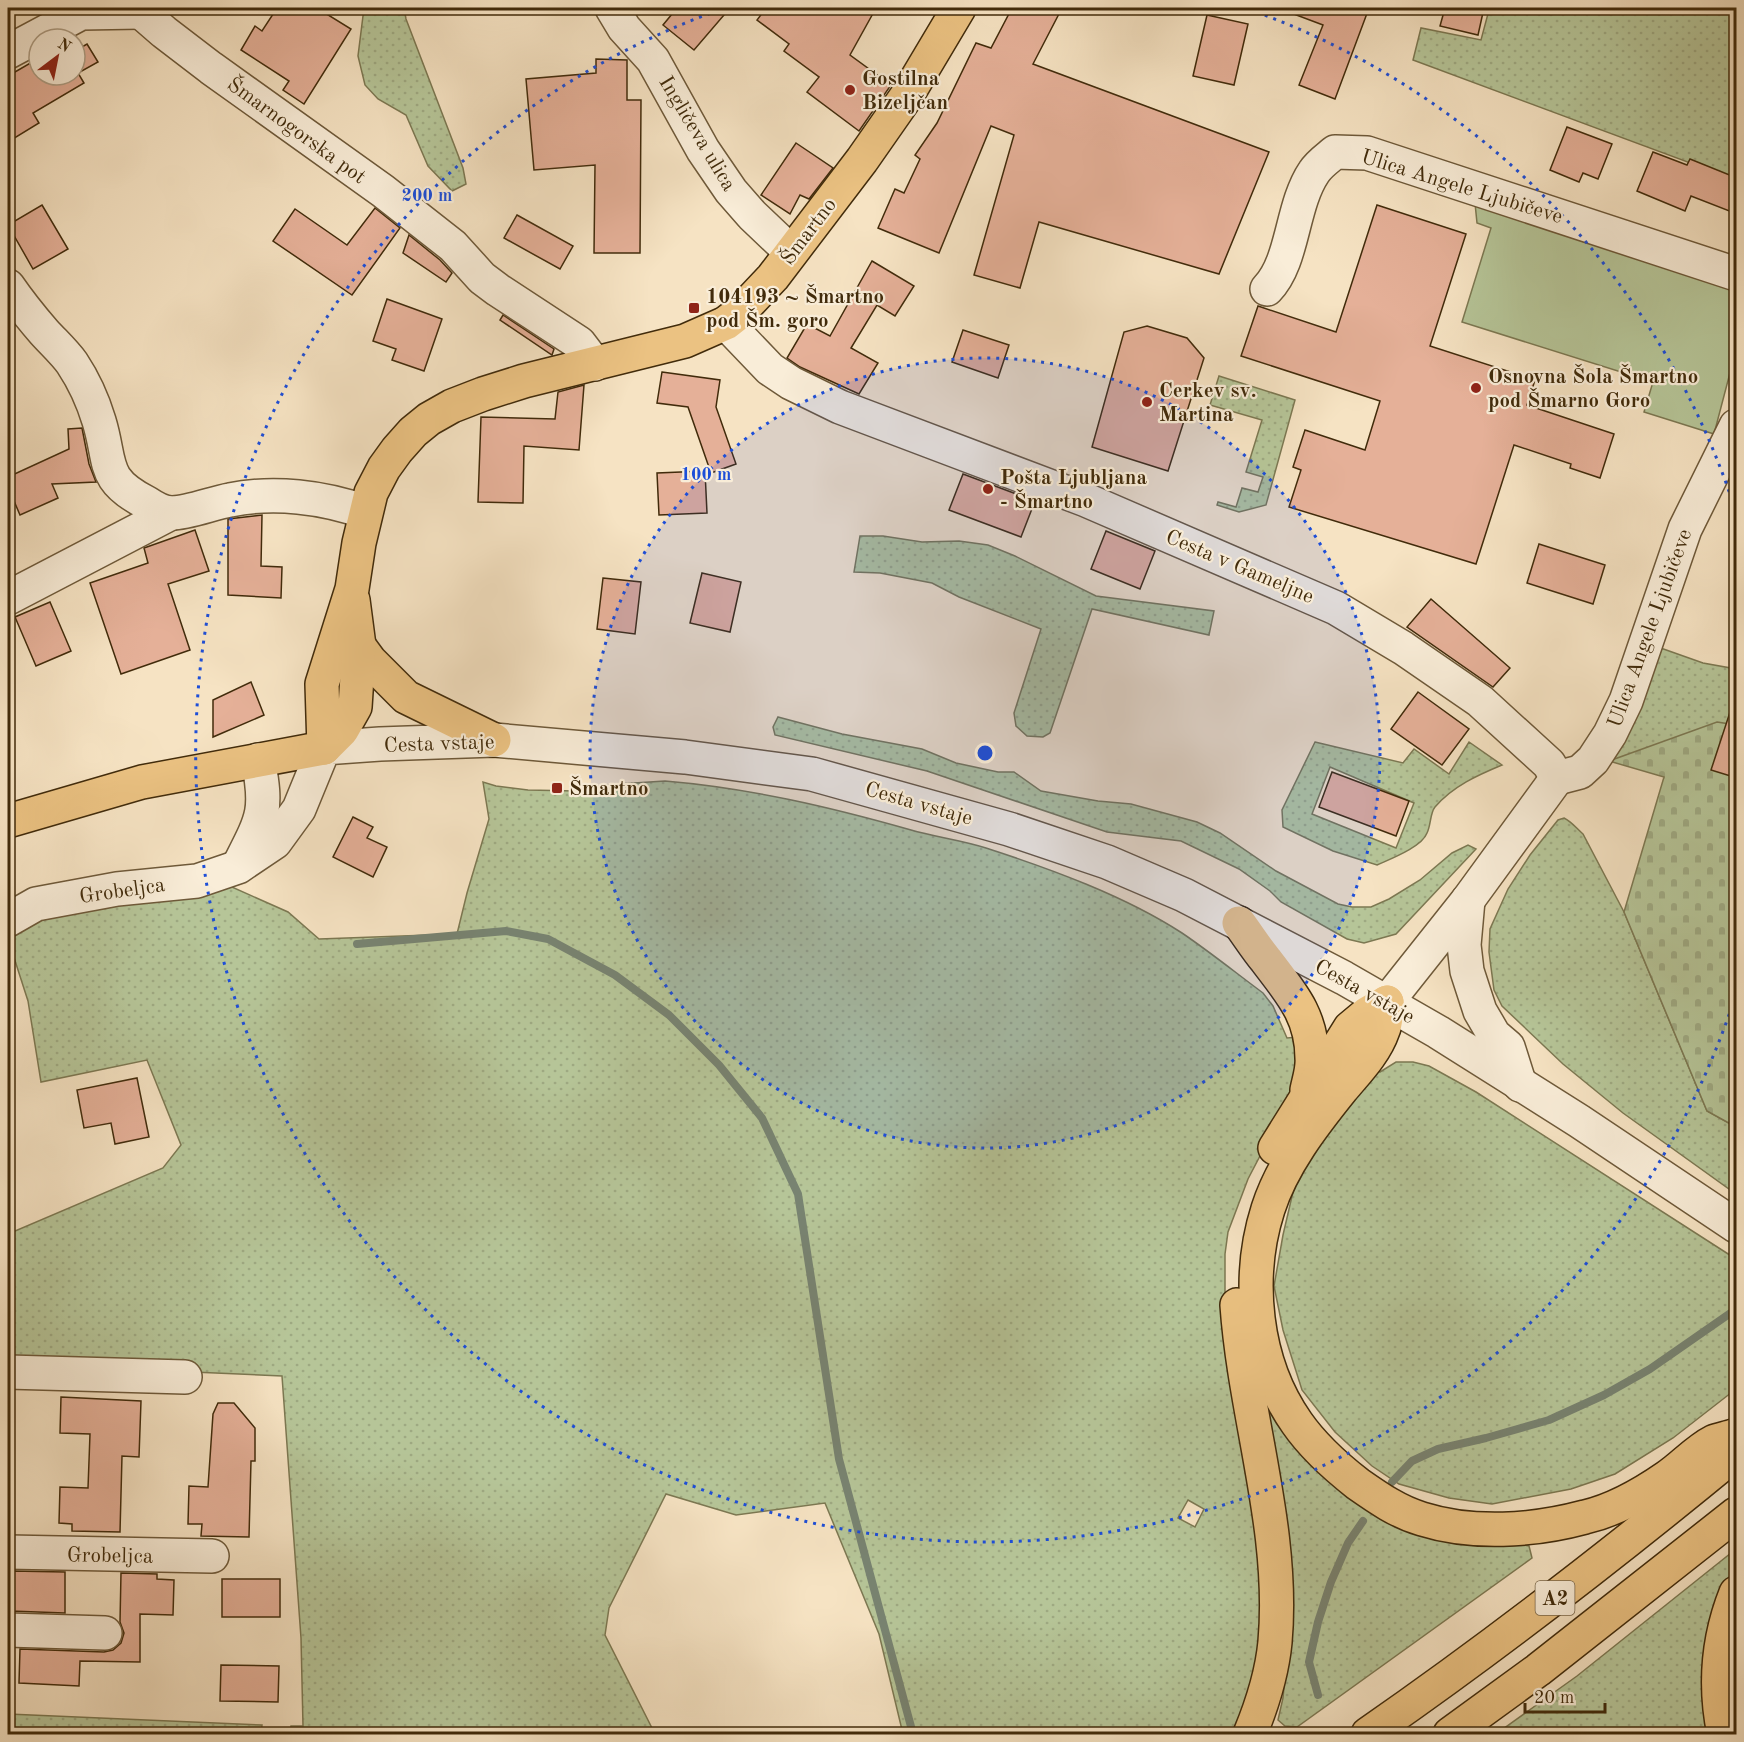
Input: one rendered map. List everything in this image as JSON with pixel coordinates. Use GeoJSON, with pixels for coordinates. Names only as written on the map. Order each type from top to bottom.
{"type":"FeatureCollection","features":[{"type":"Feature","properties":{"kind":"main road","name":"Šmartno"},"geometry":{"type":"LineString","coordinates":[[352,589],[365,512],[371,493],[384,468],[413,432],[429,419],[452,406],[483,394],[524,381],[685,341],[726,323],[754,298],[862,160],[906,97],[959,8]]}},
{"type":"Feature","properties":{"kind":"main road"},"geometry":{"type":"LineString","coordinates":[[324,748],[342,730],[355,707],[359,646],[352,589]]}},
{"type":"Feature","properties":{"kind":"main road"},"geometry":{"type":"LineString","coordinates":[[324,748],[322,684],[352,589]]}},
{"type":"Feature","properties":{"kind":"main road"},"geometry":{"type":"LineString","coordinates":[[359,646],[370,662],[406,697],[494,740]]}},
{"type":"Feature","properties":{"kind":"main road","name":"Cesta vstaje"},"geometry":{"type":"LineString","coordinates":[[8,821],[142,782],[324,748]]}},
{"type":"Feature","properties":{"kind":"main road"},"geometry":{"type":"LineString","coordinates":[[1239,922],[1295,998],[1304,1016],[1311,1039],[1312,1061],[1306,1096]]}},
{"type":"Feature","properties":{"kind":"main road"},"geometry":{"type":"LineString","coordinates":[[1250,1734],[1267,1688],[1271,1667],[1275,1644],[1277,1589],[1270,1524],[1242,1355],[1236,1293],[1236,1252],[1239,1233],[1255,1188],[1269,1158],[1306,1096],[1350,1028],[1368,1013],[1387,1002]]}},
{"type":"Feature","properties":{"kind":"main road"},"geometry":{"type":"LineString","coordinates":[[1387,1002],[1385,1028],[1376,1046],[1314,1125],[1277,1188],[1268,1208],[1259,1248],[1257,1300],[1260,1328],[1268,1362],[1284,1403],[1310,1440],[1346,1474],[1385,1503],[1405,1513],[1443,1524],[1501,1529],[1546,1525],[1607,1511],[1641,1495],[1712,1443],[1737,1435]]}},
{"type":"Feature","properties":{"kind":"main road","name":"A2"},"geometry":{"type":"LineString","coordinates":[[1368,1734],[1538,1611],[1737,1453]]}},
{"type":"Feature","properties":{"kind":"main road","name":"A2"},"geometry":{"type":"LineString","coordinates":[[1449,1734],[1538,1670],[1737,1515]]}},
{"type":"Feature","properties":{"kind":"main road"},"geometry":{"type":"LineString","coordinates":[[1724,1734],[1718,1695],[1718,1665],[1731,1607],[1737,1593]]}},
{"type":"Feature","properties":{"kind":"street","name":"Ingličeva ulica"},"geometry":{"type":"LineString","coordinates":[[612,8],[624,28],[653,60],[703,150],[731,191],[752,215],[791,252]]}},
{"type":"Feature","properties":{"kind":"street"},"geometry":{"type":"LineString","coordinates":[[8,52],[81,13],[141,10]]}},
{"type":"Feature","properties":{"kind":"street","name":"Šmarnogorska pot"},"geometry":{"type":"LineString","coordinates":[[141,10],[164,32],[211,68],[453,246],[482,278],[579,343],[595,364]]}},
{"type":"Feature","properties":{"kind":"street","name":"Ulica Angele Ljubičeve"},"geometry":{"type":"LineString","coordinates":[[1267,289],[1278,274],[1302,194],[1315,170],[1335,152],[1367,153],[1737,274]]}},
{"type":"Feature","properties":{"kind":"street"},"geometry":{"type":"LineString","coordinates":[[8,286],[26,311],[71,362],[88,392],[100,423],[106,459],[121,487],[138,498],[171,513]]}},
{"type":"Feature","properties":{"kind":"street","name":"Cesta v Gameljne"},"geometry":{"type":"LineString","coordinates":[[726,323],[770,369],[791,383],[840,407],[1086,500],[1336,608],[1403,648],[1480,701],[1533,748],[1549,764],[1557,778]]}},
{"type":"Feature","properties":{"kind":"street","name":"Ulica Angele Ljubičeve"},"geometry":{"type":"LineString","coordinates":[[1557,778],[1580,772],[1593,760],[1610,734],[1626,700],[1685,529],[1737,426]]}},
{"type":"Feature","properties":{"kind":"street"},"geometry":{"type":"LineString","coordinates":[[8,598],[171,513],[261,495],[323,501],[365,512]]}},
{"type":"Feature","properties":{"kind":"street","name":"Cesta vstaje"},"geometry":{"type":"LineString","coordinates":[[324,748],[494,740],[685,757],[812,774],[1009,829],[1107,862],[1184,895],[1239,922],[1387,1002],[1579,1121],[1737,1226]]}},
{"type":"Feature","properties":{"kind":"street","name":"Grobeljca"},"geometry":{"type":"LineString","coordinates":[[8,920],[36,904],[117,889],[197,881],[238,867],[275,842],[299,809],[324,748]]}},
{"type":"Feature","properties":{"kind":"street"},"geometry":{"type":"LineString","coordinates":[[238,867],[260,824],[264,808],[263,785],[258,760]]}},
{"type":"Feature","properties":{"kind":"street"},"geometry":{"type":"LineString","coordinates":[[1387,1002],[1468,900],[1557,778]]}},
{"type":"Feature","properties":{"kind":"street"},"geometry":{"type":"LineString","coordinates":[[1468,900],[1464,934],[1467,970],[1480,1011],[1494,1035],[1508,1047],[1520,1085]]}},
{"type":"Feature","properties":{"kind":"street"},"geometry":{"type":"LineString","coordinates":[[8,1372],[185,1377]]}},
{"type":"Feature","properties":{"kind":"street","name":"Grobeljca"},"geometry":{"type":"LineString","coordinates":[[8,1552],[212,1556]]}},
{"type":"Feature","properties":{"kind":"street"},"geometry":{"type":"LineString","coordinates":[[8,1630],[105,1633]]}},
{"type":"Feature","properties":{"kind":"green space"},"geometry":{"type":"Polygon","coordinates":[[[364,8],[404,8],[406,19],[463,168],[466,184],[452,191],[428,166],[406,115],[378,99],[365,85],[358,56],[364,8]]]}},
{"type":"Feature","properties":{"kind":"green space"},"geometry":{"type":"Polygon","coordinates":[[[1473,8],[1736,8],[1736,180],[1413,60],[1421,28],[1481,40],[1489,10],[1473,8]]]}},
{"type":"Feature","properties":{"kind":"green space"},"geometry":{"type":"Polygon","coordinates":[[[1475,203],[1736,286],[1736,350],[1714,434],[1644,412],[1653,382],[1462,322],[1491,228],[1477,223],[1475,203]]]}},
{"type":"Feature","properties":{"kind":"green space"},"geometry":{"type":"Polygon","coordinates":[[[1219,376],[1295,400],[1266,505],[1239,512],[1217,505],[1218,502],[1236,507],[1242,488],[1258,492],[1263,477],[1246,472],[1262,420],[1210,405],[1219,376]]]}},
{"type":"Feature","properties":{"kind":"green space"},"geometry":{"type":"Polygon","coordinates":[[[860,536],[883,536],[922,542],[959,541],[988,545],[1096,596],[1214,611],[1209,635],[1092,609],[1050,733],[1043,737],[1027,736],[1016,726],[1014,713],[1041,629],[959,597],[932,583],[880,573],[854,572],[860,536]]]}},
{"type":"Feature","properties":{"kind":"green space"},"geometry":{"type":"Polygon","coordinates":[[[1655,646],[1703,663],[1736,669],[1736,725],[1609,761],[1655,646]]]}},
{"type":"Feature","properties":{"kind":"green space"},"geometry":{"type":"Polygon","coordinates":[[[778,717],[842,734],[922,749],[956,763],[998,772],[1014,772],[1041,791],[1131,804],[1197,822],[1220,833],[1276,871],[1338,904],[1352,907],[1371,907],[1389,899],[1420,880],[1452,853],[1468,845],[1476,849],[1396,934],[1364,943],[1347,939],[1281,902],[1270,891],[1239,869],[1181,841],[1107,832],[927,771],[775,735],[773,727],[778,717]]]}},
{"type":"Feature","properties":{"kind":"green space"},"geometry":{"type":"Polygon","coordinates":[[[1717,722],[1736,725],[1736,1127],[1707,1111],[1624,912],[1664,777],[1609,761],[1717,722]]]}},
{"type":"Feature","properties":{"kind":"green space"},"geometry":{"type":"Polygon","coordinates":[[[1315,742],[1403,763],[1414,749],[1449,774],[1469,742],[1502,765],[1475,777],[1450,793],[1433,810],[1428,830],[1419,843],[1377,865],[1333,851],[1283,827],[1282,810],[1315,742]],[[1330,767],[1312,814],[1396,848],[1414,803],[1330,767]]]}},
{"type":"Feature","properties":{"kind":"green space"},"geometry":{"type":"Polygon","coordinates":[[[665,781],[727,788],[820,806],[977,845],[1036,865],[1112,895],[1182,933],[1263,993],[1273,1006],[1287,1038],[1298,1037],[1297,1085],[1248,1179],[1228,1232],[1225,1254],[1225,1316],[1266,1591],[1250,1700],[1234,1734],[903,1734],[879,1634],[825,1503],[736,1515],[666,1494],[609,1608],[605,1635],[655,1734],[290,1734],[291,1726],[303,1726],[301,1638],[282,1376],[8,1364],[8,1234],[163,1168],[181,1145],[147,1060],[41,1082],[28,1001],[8,939],[8,930],[36,919],[232,887],[288,912],[319,939],[457,934],[489,819],[483,782],[528,790],[576,791],[603,785],[665,781]],[[1188,1500],[1178,1518],[1195,1527],[1204,1509],[1188,1500]]]}},
{"type":"Feature","properties":{"kind":"green space"},"geometry":{"type":"Polygon","coordinates":[[[1564,818],[1583,834],[1624,912],[1707,1111],[1736,1127],[1736,1194],[1623,1113],[1563,1064],[1502,1006],[1494,990],[1489,952],[1490,929],[1508,889],[1530,855],[1558,820],[1564,818]]]}},
{"type":"Feature","properties":{"kind":"green space"},"geometry":{"type":"Polygon","coordinates":[[[1396,1062],[1413,1062],[1429,1066],[1476,1092],[1736,1259],[1736,1389],[1673,1438],[1615,1474],[1571,1489],[1492,1504],[1449,1498],[1399,1484],[1372,1466],[1335,1432],[1302,1390],[1283,1330],[1274,1286],[1296,1179],[1374,1067],[1380,1072],[1396,1062]]]}},
{"type":"Feature","properties":{"kind":"green space"},"geometry":{"type":"Polygon","coordinates":[[[1275,1410],[1304,1451],[1501,1540],[1529,1546],[1532,1558],[1297,1727],[1285,1726],[1278,1720],[1283,1698],[1289,1633],[1262,1412],[1275,1410]]]}},
{"type":"Feature","properties":{"kind":"green space"},"geometry":{"type":"Polygon","coordinates":[[[1736,1549],[1736,1564],[1718,1606],[1712,1734],[1496,1734],[1577,1676],[1736,1549]]]}},
{"type":"Feature","properties":{"kind":"green space"},"geometry":{"type":"Polygon","coordinates":[[[8,1714],[262,1725],[261,1734],[8,1734],[8,1714]]]}},
{"type":"Feature","properties":{"kind":"building"},"geometry":{"type":"Polygon","coordinates":[[[277,8],[317,8],[351,29],[304,104],[283,90],[289,81],[241,50],[255,26],[262,31],[277,8]]]}},
{"type":"Feature","properties":{"kind":"building"},"geometry":{"type":"Polygon","coordinates":[[[677,8],[730,8],[694,50],[663,25],[677,8]]]}},
{"type":"Feature","properties":{"kind":"building"},"geometry":{"type":"Polygon","coordinates":[[[766,8],[876,8],[850,55],[891,85],[859,131],[807,92],[819,77],[784,51],[789,44],[757,20],[766,8]]]}},
{"type":"Feature","properties":{"kind":"building"},"geometry":{"type":"Polygon","coordinates":[[[1012,8],[1062,8],[1033,64],[1269,152],[1219,274],[1039,222],[1020,288],[974,275],[1014,135],[991,126],[939,253],[878,228],[895,189],[904,193],[920,159],[915,155],[937,123],[976,43],[991,48],[1012,8]]]}},
{"type":"Feature","properties":{"kind":"building"},"geometry":{"type":"Polygon","coordinates":[[[1283,8],[1369,8],[1335,99],[1299,85],[1323,25],[1283,10],[1283,8]]]}},
{"type":"Feature","properties":{"kind":"building"},"geometry":{"type":"Polygon","coordinates":[[[1445,8],[1484,8],[1478,35],[1440,26],[1445,8]]]}},
{"type":"Feature","properties":{"kind":"building"},"geometry":{"type":"Polygon","coordinates":[[[1207,15],[1248,24],[1234,85],[1193,76],[1207,15]]]}},
{"type":"Feature","properties":{"kind":"building"},"geometry":{"type":"Polygon","coordinates":[[[87,44],[98,62],[87,68],[87,44]]]}},
{"type":"Feature","properties":{"kind":"building"},"geometry":{"type":"Polygon","coordinates":[[[596,59],[627,60],[627,100],[641,100],[640,253],[594,253],[595,165],[534,170],[526,79],[596,73],[596,59]]]}},
{"type":"Feature","properties":{"kind":"building"},"geometry":{"type":"Polygon","coordinates":[[[27,65],[27,87],[77,87],[33,113],[39,123],[8,142],[8,76],[27,65]]]}},
{"type":"Feature","properties":{"kind":"building"},"geometry":{"type":"Polygon","coordinates":[[[1567,127],[1612,144],[1598,179],[1583,173],[1579,182],[1550,170],[1567,127]]]}},
{"type":"Feature","properties":{"kind":"building"},"geometry":{"type":"Polygon","coordinates":[[[796,143],[833,168],[809,199],[800,195],[790,214],[761,195],[796,143]]]}},
{"type":"Feature","properties":{"kind":"building"},"geometry":{"type":"Polygon","coordinates":[[[1653,152],[1687,165],[1690,159],[1737,178],[1737,214],[1691,196],[1685,211],[1637,191],[1653,152]]]}},
{"type":"Feature","properties":{"kind":"building"},"geometry":{"type":"Polygon","coordinates":[[[42,205],[68,249],[33,269],[8,225],[42,205]]]}},
{"type":"Feature","properties":{"kind":"building"},"geometry":{"type":"Polygon","coordinates":[[[1377,205],[1466,234],[1430,346],[1535,380],[1527,405],[1614,434],[1600,478],[1570,468],[1571,464],[1514,445],[1476,564],[1289,507],[1301,470],[1293,467],[1305,430],[1365,450],[1380,401],[1241,356],[1258,306],[1336,332],[1377,205]]]}},
{"type":"Feature","properties":{"kind":"building"},"geometry":{"type":"Polygon","coordinates":[[[375,208],[400,228],[352,295],[273,241],[295,209],[347,245],[375,208]]]}},
{"type":"Feature","properties":{"kind":"building"},"geometry":{"type":"Polygon","coordinates":[[[517,215],[573,246],[560,269],[504,238],[517,215]]]}},
{"type":"Feature","properties":{"kind":"building"},"geometry":{"type":"Polygon","coordinates":[[[409,235],[452,273],[446,282],[403,253],[409,235]]]}},
{"type":"Feature","properties":{"kind":"building"},"geometry":{"type":"Polygon","coordinates":[[[872,261],[914,286],[895,316],[877,305],[851,348],[878,363],[859,394],[800,367],[787,358],[807,324],[830,336],[872,261]]]}},
{"type":"Feature","properties":{"kind":"building"},"geometry":{"type":"Polygon","coordinates":[[[387,299],[442,319],[424,371],[392,360],[396,349],[373,341],[387,299]]]}},
{"type":"Feature","properties":{"kind":"building"},"geometry":{"type":"Polygon","coordinates":[[[503,315],[554,349],[552,355],[500,320],[503,315]]]}},
{"type":"Feature","properties":{"kind":"building","name":"Cerkev sv. Martina"},"geometry":{"type":"Polygon","coordinates":[[[1147,326],[1187,338],[1204,358],[1168,471],[1092,447],[1124,332],[1147,326]]]}},
{"type":"Feature","properties":{"kind":"building"},"geometry":{"type":"Polygon","coordinates":[[[963,330],[1009,345],[998,378],[952,362],[963,330]]]}},
{"type":"Feature","properties":{"kind":"building"},"geometry":{"type":"Polygon","coordinates":[[[662,372],[720,380],[716,407],[736,464],[711,473],[688,407],[657,403],[662,372]]]}},
{"type":"Feature","properties":{"kind":"building"},"geometry":{"type":"Polygon","coordinates":[[[584,385],[579,450],[524,446],[523,503],[478,502],[481,417],[555,419],[558,392],[584,385]]]}},
{"type":"Feature","properties":{"kind":"building"},"geometry":{"type":"Polygon","coordinates":[[[82,428],[89,464],[96,482],[52,484],[58,498],[20,515],[8,487],[8,477],[69,449],[68,429],[82,428]]]}},
{"type":"Feature","properties":{"kind":"building"},"geometry":{"type":"Polygon","coordinates":[[[705,471],[707,513],[659,515],[657,473],[705,471]]]}},
{"type":"Feature","properties":{"kind":"building"},"geometry":{"type":"Polygon","coordinates":[[[963,474],[1035,501],[1021,537],[949,510],[963,474]]]}},
{"type":"Feature","properties":{"kind":"building"},"geometry":{"type":"Polygon","coordinates":[[[262,515],[261,566],[282,567],[281,598],[228,595],[228,519],[262,515]]]}},
{"type":"Feature","properties":{"kind":"building"},"geometry":{"type":"Polygon","coordinates":[[[195,530],[209,571],[168,584],[190,650],[121,674],[90,583],[148,563],[144,548],[195,530]]]}},
{"type":"Feature","properties":{"kind":"building"},"geometry":{"type":"Polygon","coordinates":[[[1106,531],[1155,551],[1140,589],[1091,569],[1106,531]]]}},
{"type":"Feature","properties":{"kind":"building"},"geometry":{"type":"Polygon","coordinates":[[[1539,544],[1605,565],[1593,604],[1527,583],[1539,544]]]}},
{"type":"Feature","properties":{"kind":"building"},"geometry":{"type":"Polygon","coordinates":[[[702,573],[741,582],[730,632],[690,623],[702,573]]]}},
{"type":"Feature","properties":{"kind":"building"},"geometry":{"type":"Polygon","coordinates":[[[603,578],[641,582],[635,634],[597,629],[603,578]]]}},
{"type":"Feature","properties":{"kind":"building"},"geometry":{"type":"Polygon","coordinates":[[[1431,599],[1510,668],[1493,687],[1407,627],[1431,599]]]}},
{"type":"Feature","properties":{"kind":"building"},"geometry":{"type":"Polygon","coordinates":[[[50,602],[71,651],[36,666],[15,617],[50,602]]]}},
{"type":"Feature","properties":{"kind":"building"},"geometry":{"type":"Polygon","coordinates":[[[251,682],[264,715],[213,737],[213,700],[251,682]]]}},
{"type":"Feature","properties":{"kind":"building"},"geometry":{"type":"Polygon","coordinates":[[[1418,692],[1469,729],[1442,765],[1391,729],[1418,692]]]}},
{"type":"Feature","properties":{"kind":"building"},"geometry":{"type":"Polygon","coordinates":[[[1732,706],[1737,707],[1737,778],[1711,770],[1732,706]]]}},
{"type":"Feature","properties":{"kind":"building"},"geometry":{"type":"Polygon","coordinates":[[[1332,772],[1409,801],[1396,836],[1319,807],[1332,772]]]}},
{"type":"Feature","properties":{"kind":"building"},"geometry":{"type":"Polygon","coordinates":[[[353,817],[373,827],[367,838],[387,847],[373,877],[333,857],[353,817]]]}},
{"type":"Feature","properties":{"kind":"building"},"geometry":{"type":"Polygon","coordinates":[[[137,1078],[149,1137],[115,1144],[111,1123],[84,1128],[77,1090],[137,1078]]]}},
{"type":"Feature","properties":{"kind":"building"},"geometry":{"type":"Polygon","coordinates":[[[61,1397],[141,1401],[139,1457],[122,1456],[120,1532],[72,1531],[72,1524],[59,1523],[60,1487],[88,1488],[90,1434],[60,1433],[61,1397]]]}},
{"type":"Feature","properties":{"kind":"building"},"geometry":{"type":"Polygon","coordinates":[[[218,1403],[234,1403],[255,1428],[255,1461],[251,1461],[249,1537],[201,1536],[202,1524],[188,1524],[189,1486],[208,1487],[213,1414],[218,1403]]]}},
{"type":"Feature","properties":{"kind":"building"},"geometry":{"type":"Polygon","coordinates":[[[11,1571],[65,1572],[65,1613],[10,1611],[11,1571]]]}},
{"type":"Feature","properties":{"kind":"building"},"geometry":{"type":"Polygon","coordinates":[[[121,1573],[157,1574],[157,1579],[174,1580],[173,1615],[140,1614],[140,1662],[80,1661],[79,1686],[19,1683],[20,1649],[104,1652],[113,1650],[121,1643],[124,1633],[120,1622],[121,1573]]]}},
{"type":"Feature","properties":{"kind":"building"},"geometry":{"type":"Polygon","coordinates":[[[222,1579],[280,1579],[280,1617],[222,1617],[222,1579]]]}},
{"type":"Feature","properties":{"kind":"building"},"geometry":{"type":"Polygon","coordinates":[[[221,1665],[279,1666],[278,1702],[220,1701],[221,1665]]]}},
{"type":"Feature","properties":{"kind":"waterway"},"geometry":{"type":"LineString","coordinates":[[357,944],[506,931],[548,939],[615,975],[669,1015],[719,1065],[762,1118],[798,1194],[839,1459],[913,1734]]}},
{"type":"Feature","properties":{"kind":"waterway"},"geometry":{"type":"LineString","coordinates":[[1392,1482],[1412,1461],[1438,1449],[1549,1420],[1604,1395],[1650,1369],[1732,1312]]}},
{"type":"Feature","properties":{"kind":"waterway"},"geometry":{"type":"LineString","coordinates":[[1318,1695],[1309,1662],[1318,1622],[1331,1582],[1348,1543],[1363,1521]]}},
{"type":"Feature","properties":{"kind":"place","name":"Gostilna Bizeljčan"},"geometry":{"type":"Point","coordinates":[850,90]}},
{"type":"Feature","properties":{"kind":"place","name":"104193 ~ Šmartno pod Šm. goro"},"geometry":{"type":"Point","coordinates":[694,308]}},
{"type":"Feature","properties":{"kind":"place","name":"Osnovna Šola Šmartno pod Šmarno Goro"},"geometry":{"type":"Point","coordinates":[1476,388]}},
{"type":"Feature","properties":{"kind":"place","name":"Cerkev sv. Martina"},"geometry":{"type":"Point","coordinates":[1147,402]}},
{"type":"Feature","properties":{"kind":"place","name":"Pošta Ljubljana - Šmartno"},"geometry":{"type":"Point","coordinates":[988,489]}},
{"type":"Feature","properties":{"kind":"place","name":"Šmartno"},"geometry":{"type":"Point","coordinates":[557,788]}}]}
